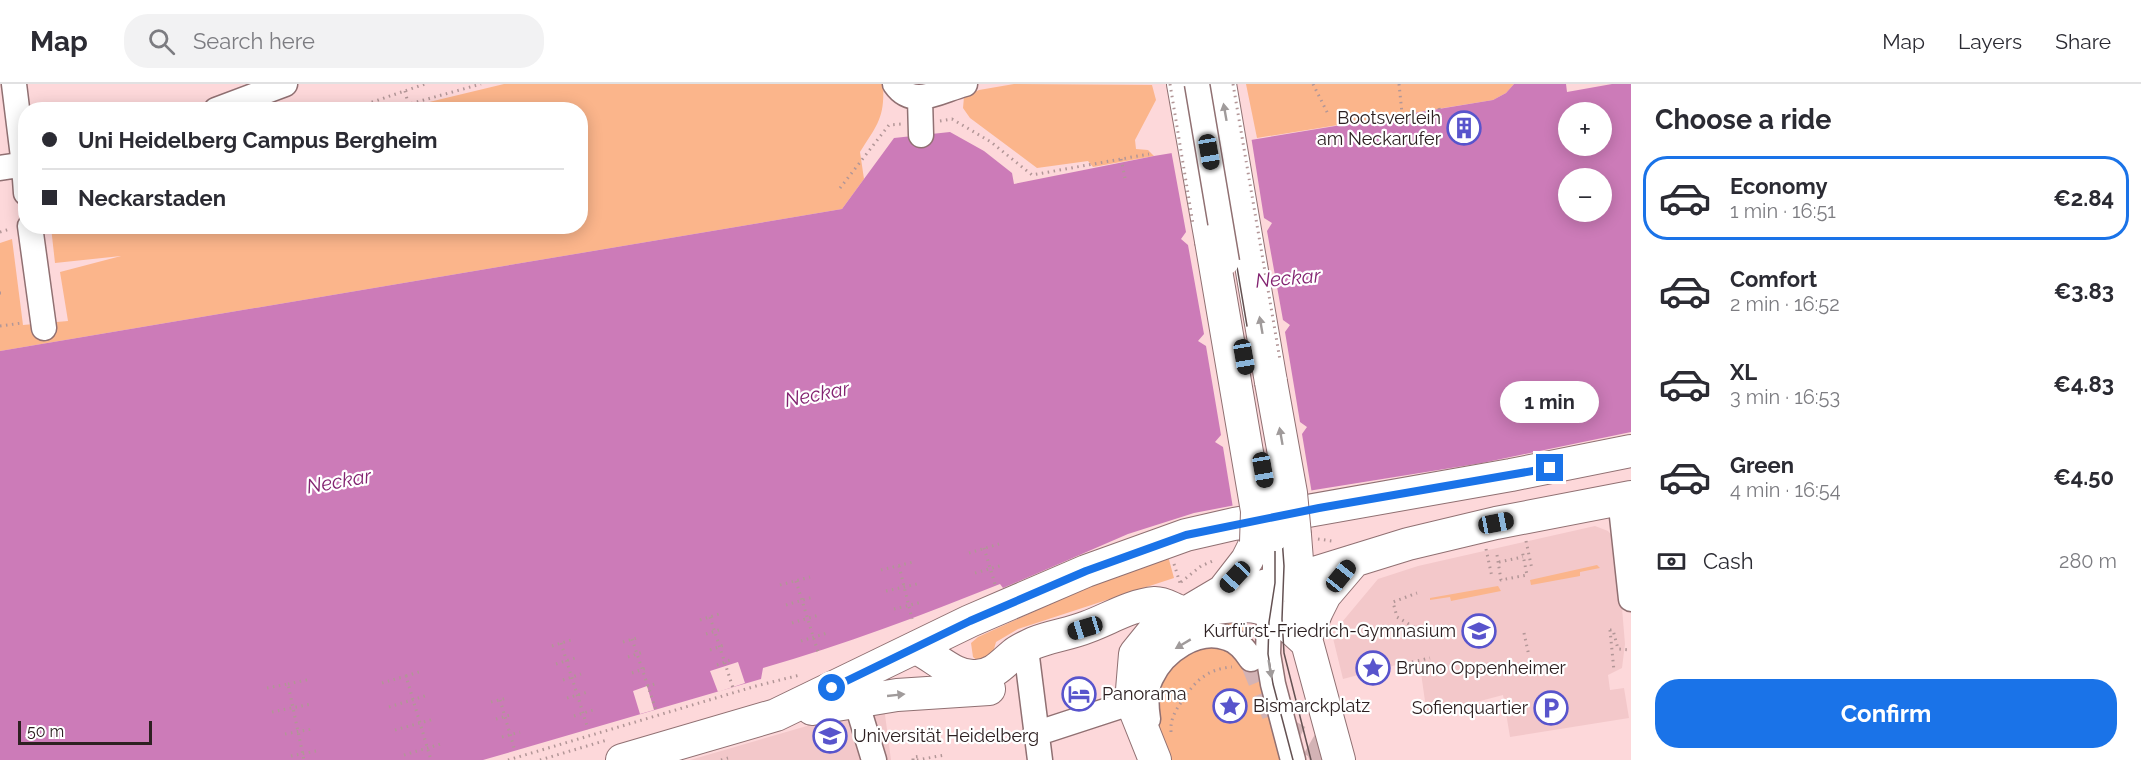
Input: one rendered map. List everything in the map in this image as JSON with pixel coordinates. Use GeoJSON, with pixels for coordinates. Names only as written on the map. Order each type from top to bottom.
{"type":"FeatureCollection","features":[{"type":"Feature","properties":{"kind":"main road"},"geometry":{"type":"LineString","coordinates":[[1183,84],[1256,498],[1258,523],[1285,538]]}},
{"type":"Feature","properties":{"kind":"main road"},"geometry":{"type":"LineString","coordinates":[[1220,84],[1291,493],[1281,591],[1305,641],[1339,760]]}},
{"type":"Feature","properties":{"kind":"main road"},"geometry":{"type":"LineString","coordinates":[[776,716],[914,633],[970,621],[1086,571],[1186,535],[1244,522],[1511,475],[1631,451]]}},
{"type":"Feature","properties":{"kind":"main road"},"geometry":{"type":"LineString","coordinates":[[1182,598],[1256,606],[1347,550],[1408,544],[1474,528],[1626,498]]}},
{"type":"Feature","properties":{"kind":"main road"},"geometry":{"type":"LineString","coordinates":[[1223,591],[1247,560],[1285,538]]}},
{"type":"Feature","properties":{"kind":"main road"},"geometry":{"type":"LineString","coordinates":[[1305,641],[1347,550]]}},
{"type":"Feature","properties":{"kind":"main road"},"geometry":{"type":"LineString","coordinates":[[622,760],[776,716],[897,695],[995,688],[1031,661],[1085,628],[1124,611],[1148,604],[1167,604],[1182,598],[1223,591],[1281,591]]}},
{"type":"Feature","properties":{"kind":"main road"},"geometry":{"type":"LineString","coordinates":[[1281,591],[1305,641]]}},
{"type":"Feature","properties":{"kind":"main road"},"geometry":{"type":"LineString","coordinates":[[1159,755],[1141,726],[1134,702],[1132,690],[1135,654],[1182,598]]}},
{"type":"Feature","properties":{"kind":"main road"},"geometry":{"type":"LineString","coordinates":[[970,621],[961,640],[959,651],[966,664],[984,675]]}},
{"type":"Feature","properties":{"kind":"main road"},"geometry":{"type":"LineString","coordinates":[[1085,628],[1118,636],[1135,654]]}},
{"type":"Feature","properties":{"kind":"main road"},"geometry":{"type":"LineString","coordinates":[[914,633],[929,654],[959,674],[970,676],[994,672],[1016,653],[1031,661]]}},
{"type":"Feature","properties":{"kind":"street"},"geometry":{"type":"LineString","coordinates":[[14,84],[18,113]]}},
{"type":"Feature","properties":{"kind":"street"},"geometry":{"type":"LineString","coordinates":[[237,102],[285,84]]}},
{"type":"Feature","properties":{"kind":"street"},"geometry":{"type":"LineString","coordinates":[[895,84],[909,95],[920,99],[965,84]]}},
{"type":"Feature","properties":{"kind":"street"},"geometry":{"type":"LineString","coordinates":[[1197,84],[1285,538]]}},
{"type":"Feature","properties":{"kind":"street"},"geometry":{"type":"LineString","coordinates":[[920,99],[921,129]]}},
{"type":"Feature","properties":{"kind":"street"},"geometry":{"type":"LineString","coordinates":[[0,168],[18,166]]}},
{"type":"Feature","properties":{"kind":"street"},"geometry":{"type":"LineString","coordinates":[[31,234],[44,328]]}},
{"type":"Feature","properties":{"kind":"street"},"geometry":{"type":"LineString","coordinates":[[1626,498],[1631,599]]}},
{"type":"Feature","properties":{"kind":"street"},"geometry":{"type":"LineString","coordinates":[[1281,591],[1268,633],[1269,663],[1293,760]]}},
{"type":"Feature","properties":{"kind":"street"},"geometry":{"type":"LineString","coordinates":[[1159,755],[1149,730],[1146,693],[1150,678],[1162,661],[1170,653],[1193,639],[1217,635],[1229,638],[1242,647],[1245,663]]}},
{"type":"Feature","properties":{"kind":"street"},"geometry":{"type":"LineString","coordinates":[[1031,661],[1035,734],[1040,760]]}},
{"type":"Feature","properties":{"kind":"street"},"geometry":{"type":"LineString","coordinates":[[856,701],[874,760]]}},
{"type":"Feature","properties":{"kind":"street"},"geometry":{"type":"LineString","coordinates":[[1035,734],[1134,702]]}},
{"type":"Feature","properties":{"kind":"path"},"geometry":{"type":"LineString","coordinates":[[373,102],[425,84]]}},
{"type":"Feature","properties":{"kind":"path"},"geometry":{"type":"LineString","coordinates":[[412,102],[481,84]]}},
{"type":"Feature","properties":{"kind":"path"},"geometry":{"type":"LineString","coordinates":[[1233,84],[1281,361]]}},
{"type":"Feature","properties":{"kind":"path"},"geometry":{"type":"LineString","coordinates":[[1313,84],[1329,116]]}},
{"type":"Feature","properties":{"kind":"path"},"geometry":{"type":"LineString","coordinates":[[1399,84],[1402,113]]}},
{"type":"Feature","properties":{"kind":"path"},"geometry":{"type":"LineString","coordinates":[[405,91],[408,102]]}},
{"type":"Feature","properties":{"kind":"path"},"geometry":{"type":"LineString","coordinates":[[1439,108],[1441,118]]}},
{"type":"Feature","properties":{"kind":"path"},"geometry":{"type":"LineString","coordinates":[[840,188],[889,125],[921,129],[952,119],[991,142],[1032,175],[1149,154]]}},
{"type":"Feature","properties":{"kind":"path"},"geometry":{"type":"LineString","coordinates":[[1121,159],[1125,178]]}},
{"type":"Feature","properties":{"kind":"path"},"geometry":{"type":"LineString","coordinates":[[1285,538],[1332,541],[1347,550]]}},
{"type":"Feature","properties":{"kind":"path"},"geometry":{"type":"LineString","coordinates":[[1526,539],[1533,569]]}},
{"type":"Feature","properties":{"kind":"path"},"geometry":{"type":"LineString","coordinates":[[969,553],[999,544]]}},
{"type":"Feature","properties":{"kind":"path"},"geometry":{"type":"LineString","coordinates":[[984,548],[995,586]]}},
{"type":"Feature","properties":{"kind":"path"},"geometry":{"type":"LineString","coordinates":[[1486,548],[1492,577]]}},
{"type":"Feature","properties":{"kind":"path"},"geometry":{"type":"LineString","coordinates":[[1497,555],[1501,580],[1527,575],[1522,550]]}},
{"type":"Feature","properties":{"kind":"path"},"geometry":{"type":"LineString","coordinates":[[1498,562],[1523,557]]}},
{"type":"Feature","properties":{"kind":"path"},"geometry":{"type":"LineString","coordinates":[[1182,598],[1200,566],[1218,558]]}},
{"type":"Feature","properties":{"kind":"path"},"geometry":{"type":"LineString","coordinates":[[881,570],[913,562]]}},
{"type":"Feature","properties":{"kind":"path"},"geometry":{"type":"LineString","coordinates":[[975,573],[1003,565]]}},
{"type":"Feature","properties":{"kind":"path"},"geometry":{"type":"LineString","coordinates":[[899,566],[914,633]]}},
{"type":"Feature","properties":{"kind":"path"},"geometry":{"type":"LineString","coordinates":[[780,585],[810,577]]}},
{"type":"Feature","properties":{"kind":"path"},"geometry":{"type":"LineString","coordinates":[[1514,577],[1515,583]]}},
{"type":"Feature","properties":{"kind":"path"},"geometry":{"type":"LineString","coordinates":[[796,581],[818,652]]}},
{"type":"Feature","properties":{"kind":"path"},"geometry":{"type":"LineString","coordinates":[[886,591],[917,584]]}},
{"type":"Feature","properties":{"kind":"path"},"geometry":{"type":"LineString","coordinates":[[1414,627],[1396,617],[1393,602],[1417,593]]}},
{"type":"Feature","properties":{"kind":"path"},"geometry":{"type":"LineString","coordinates":[[786,605],[813,597]]}},
{"type":"Feature","properties":{"kind":"path"},"geometry":{"type":"LineString","coordinates":[[894,609],[922,602]]}},
{"type":"Feature","properties":{"kind":"path"},"geometry":{"type":"LineString","coordinates":[[700,620],[719,614]]}},
{"type":"Feature","properties":{"kind":"path"},"geometry":{"type":"LineString","coordinates":[[792,623],[819,615]]}},
{"type":"Feature","properties":{"kind":"path"},"geometry":{"type":"LineString","coordinates":[[710,617],[733,688]]}},
{"type":"Feature","properties":{"kind":"path"},"geometry":{"type":"LineString","coordinates":[[706,634],[722,628]]}},
{"type":"Feature","properties":{"kind":"path"},"geometry":{"type":"LineString","coordinates":[[1614,671],[1610,630],[1613,630],[1618,649],[1631,650]]}},
{"type":"Feature","properties":{"kind":"path"},"geometry":{"type":"LineString","coordinates":[[801,641],[827,633]]}},
{"type":"Feature","properties":{"kind":"path"},"geometry":{"type":"LineString","coordinates":[[1524,633],[1529,656]]}},
{"type":"Feature","properties":{"kind":"path"},"geometry":{"type":"LineString","coordinates":[[623,642],[640,637]]}},
{"type":"Feature","properties":{"kind":"path"},"geometry":{"type":"LineString","coordinates":[[632,639],[656,710]]}},
{"type":"Feature","properties":{"kind":"path"},"geometry":{"type":"LineString","coordinates":[[552,646],[572,640]]}},
{"type":"Feature","properties":{"kind":"path"},"geometry":{"type":"LineString","coordinates":[[561,643],[588,729]]}},
{"type":"Feature","properties":{"kind":"path"},"geometry":{"type":"LineString","coordinates":[[710,650],[727,644]]}},
{"type":"Feature","properties":{"kind":"path"},"geometry":{"type":"LineString","coordinates":[[628,657],[643,652]]}},
{"type":"Feature","properties":{"kind":"path"},"geometry":{"type":"LineString","coordinates":[[556,664],[575,658]]}},
{"type":"Feature","properties":{"kind":"path"},"geometry":{"type":"LineString","coordinates":[[1412,662],[1430,658]]}},
{"type":"Feature","properties":{"kind":"path"},"geometry":{"type":"LineString","coordinates":[[717,664],[730,660]]}},
{"type":"Feature","properties":{"kind":"path"},"geometry":{"type":"LineString","coordinates":[[1159,755],[1173,716],[1195,682],[1213,670],[1245,663]]}},
{"type":"Feature","properties":{"kind":"path"},"geometry":{"type":"LineString","coordinates":[[632,673],[649,667]]}},
{"type":"Feature","properties":{"kind":"path"},"geometry":{"type":"LineString","coordinates":[[382,683],[422,671]]}},
{"type":"Feature","properties":{"kind":"path"},"geometry":{"type":"LineString","coordinates":[[563,680],[581,674]]}},
{"type":"Feature","properties":{"kind":"path"},"geometry":{"type":"LineString","coordinates":[[406,676],[431,760]]}},
{"type":"Feature","properties":{"kind":"path"},"geometry":{"type":"LineString","coordinates":[[508,760],[795,676]]}},
{"type":"Feature","properties":{"kind":"path"},"geometry":{"type":"LineString","coordinates":[[267,688],[311,679]]}},
{"type":"Feature","properties":{"kind":"path"},"geometry":{"type":"LineString","coordinates":[[288,684],[304,760]]}},
{"type":"Feature","properties":{"kind":"path"},"geometry":{"type":"LineString","coordinates":[[647,686],[655,684]]}},
{"type":"Feature","properties":{"kind":"path"},"geometry":{"type":"LineString","coordinates":[[567,698],[588,692]]}},
{"type":"Feature","properties":{"kind":"path"},"geometry":{"type":"LineString","coordinates":[[389,706],[428,695]]}},
{"type":"Feature","properties":{"kind":"path"},"geometry":{"type":"LineString","coordinates":[[491,702],[507,698]]}},
{"type":"Feature","properties":{"kind":"path"},"geometry":{"type":"LineString","coordinates":[[500,700],[515,751]]}},
{"type":"Feature","properties":{"kind":"path"},"geometry":{"type":"LineString","coordinates":[[272,712],[311,704]]}},
{"type":"Feature","properties":{"kind":"path"},"geometry":{"type":"LineString","coordinates":[[574,716],[593,710]]}},
{"type":"Feature","properties":{"kind":"path"},"geometry":{"type":"LineString","coordinates":[[496,719],[513,714]]}},
{"type":"Feature","properties":{"kind":"path"},"geometry":{"type":"LineString","coordinates":[[395,730],[434,719]]}},
{"type":"Feature","properties":{"kind":"path"},"geometry":{"type":"LineString","coordinates":[[285,734],[312,729]]}},
{"type":"Feature","properties":{"kind":"path"},"geometry":{"type":"LineString","coordinates":[[502,737],[520,732]]}},
{"type":"Feature","properties":{"kind":"path"},"geometry":{"type":"LineString","coordinates":[[404,755],[444,743]]}},
{"type":"Feature","properties":{"kind":"path"},"geometry":{"type":"LineString","coordinates":[[291,756],[316,751]]}},
{"type":"Feature","properties":{"kind":"path"},"geometry":{"type":"LineString","coordinates":[[915,760],[945,755]]}},
{"type":"Feature","properties":{"kind":"path"},"geometry":{"type":"LineString","coordinates":[[915,760],[913,758],[922,756]]}},
{"type":"Feature","properties":{"kind":"path"},"geometry":{"type":"LineString","coordinates":[[721,760],[728,758]]}},
{"type":"Feature","properties":{"kind":"shaded area"},"geometry":{"type":"Polygon","coordinates":[[[504,84],[883,84],[883,105],[879,121],[860,152],[864,179],[842,209],[0,351],[0,243],[12,239],[23,325],[68,321],[60,272],[121,256],[55,263],[52,234],[588,234],[588,102],[429,102],[504,84]]]}},
{"type":"Feature","properties":{"kind":"shaded area"},"geometry":{"type":"Polygon","coordinates":[[[1014,84],[1152,85],[1156,100],[1135,140],[1136,149],[1148,150],[1154,156],[1093,167],[1088,161],[1037,168],[970,118],[963,108],[964,97],[979,90],[1014,84]]]}},
{"type":"Feature","properties":{"kind":"shaded area"},"geometry":{"type":"Polygon","coordinates":[[[1246,84],[1514,84],[1506,93],[1493,100],[1257,138],[1246,84]]]}},
{"type":"Feature","properties":{"kind":"shaded area","name":"Kurfürst-Friedrich-Gymnasium"},"geometry":{"type":"Polygon","coordinates":[[[1595,526],[1608,531],[1613,537],[1618,560],[1625,644],[1622,668],[1608,675],[1610,690],[1624,688],[1629,718],[1510,737],[1503,695],[1427,715],[1419,659],[1343,679],[1332,634],[1378,579],[1418,566],[1595,526]]]}},
{"type":"Feature","properties":{"kind":"shaded area"},"geometry":{"type":"Polygon","coordinates":[[[1168,556],[1174,578],[1018,629],[996,642],[992,656],[979,662],[973,657],[971,643],[978,637],[1094,584],[1168,556]]]}},
{"type":"Feature","properties":{"kind":"shaded area"},"geometry":{"type":"Polygon","coordinates":[[[1597,565],[1600,568],[1580,572],[1580,576],[1531,585],[1530,580],[1597,565]]]}},
{"type":"Feature","properties":{"kind":"shaded area"},"geometry":{"type":"Polygon","coordinates":[[[1498,586],[1501,591],[1451,601],[1450,597],[1430,600],[1430,598],[1498,586]]]}},
{"type":"Feature","properties":{"kind":"shaded area","name":"Bismarckplatz"},"geometry":{"type":"Polygon","coordinates":[[[1245,621],[1244,632],[1255,649],[1283,760],[1168,760],[1152,712],[1164,667],[1227,631],[1203,623],[1245,621]]]}},
{"type":"Feature","properties":{"kind":"shaded area","name":"Universität Heidelberg"},"geometry":{"type":"Polygon","coordinates":[[[884,707],[891,760],[690,760],[855,712],[884,707]]]}},
{"type":"Feature","properties":{"kind":"water","name":"Neckar"},"geometry":{"type":"Polygon","coordinates":[[[1514,84],[1566,84],[1567,92],[1612,84],[1631,84],[1631,432],[1482,463],[1314,490],[1194,513],[1128,534],[1003,588],[1000,584],[883,629],[763,668],[761,679],[483,760],[0,760],[0,351],[842,209],[894,138],[950,132],[984,151],[1012,173],[1014,184],[1154,156],[1493,100],[1506,93],[1514,84]]]}},
{"type":"Feature","properties":{"kind":"pier"},"geometry":{"type":"Polygon","coordinates":[[[1251,136],[1264,218],[1272,223],[1267,231],[1283,320],[1290,325],[1285,332],[1300,422],[1307,427],[1302,434],[1312,494],[1233,508],[1223,447],[1215,442],[1221,435],[1206,346],[1198,341],[1204,334],[1188,245],[1181,239],[1186,232],[1171,150],[1251,136]]]}},
{"type":"Feature","properties":{"kind":"pier"},"geometry":{"type":"Polygon","coordinates":[[[738,662],[745,683],[718,692],[710,671],[738,662]]]}},
{"type":"Feature","properties":{"kind":"pier"},"geometry":{"type":"Polygon","coordinates":[[[647,686],[654,710],[640,714],[633,691],[647,686]]]}},
{"type":"Feature","properties":{"kind":"tunnel"},"geometry":{"type":"LineString","coordinates":[[1251,659],[1278,725],[1318,748],[1322,760]]}},
{"type":"Feature","properties":{"kind":"tram line"},"geometry":{"type":"LineString","coordinates":[[1197,84],[1275,539],[1275,583],[1269,622],[1268,654],[1273,684],[1293,760]]}},
{"type":"Feature","properties":{"kind":"tram line"},"geometry":{"type":"LineString","coordinates":[[1206,84],[1247,326]]}},
{"type":"Feature","properties":{"kind":"tram line"},"geometry":{"type":"LineString","coordinates":[[1281,524],[1284,566],[1282,619],[1284,653],[1311,760]]}},
{"type":"Feature","properties":{"kind":"place","name":"Bootsverleih am Neckarufer"},"geometry":{"type":"Point","coordinates":[1464,128]}},
{"type":"Feature","properties":{"kind":"place","name":"Kurfürst-Friedrich-Gymnasium"},"geometry":{"type":"Point","coordinates":[1479,631]}},
{"type":"Feature","properties":{"kind":"place","name":"Bruno Oppenheimer"},"geometry":{"type":"Point","coordinates":[1373,668]}},
{"type":"Feature","properties":{"kind":"place","name":"Panorama"},"geometry":{"type":"Point","coordinates":[1079,694]}},
{"type":"Feature","properties":{"kind":"place","name":"Bismarckplatz"},"geometry":{"type":"Point","coordinates":[1230,706]}},
{"type":"Feature","properties":{"kind":"place","name":"Sofienquartier"},"geometry":{"type":"Point","coordinates":[1551,708]}},
{"type":"Feature","properties":{"kind":"place","name":"Universität Heidelberg"},"geometry":{"type":"Point","coordinates":[830,736]}},
{"type":"Feature","properties":{"kind":"route"},"geometry":{"type":"LineString","coordinates":[[832,688],[970,621],[1152,545],[1234,524],[1550,468]]}}]}
